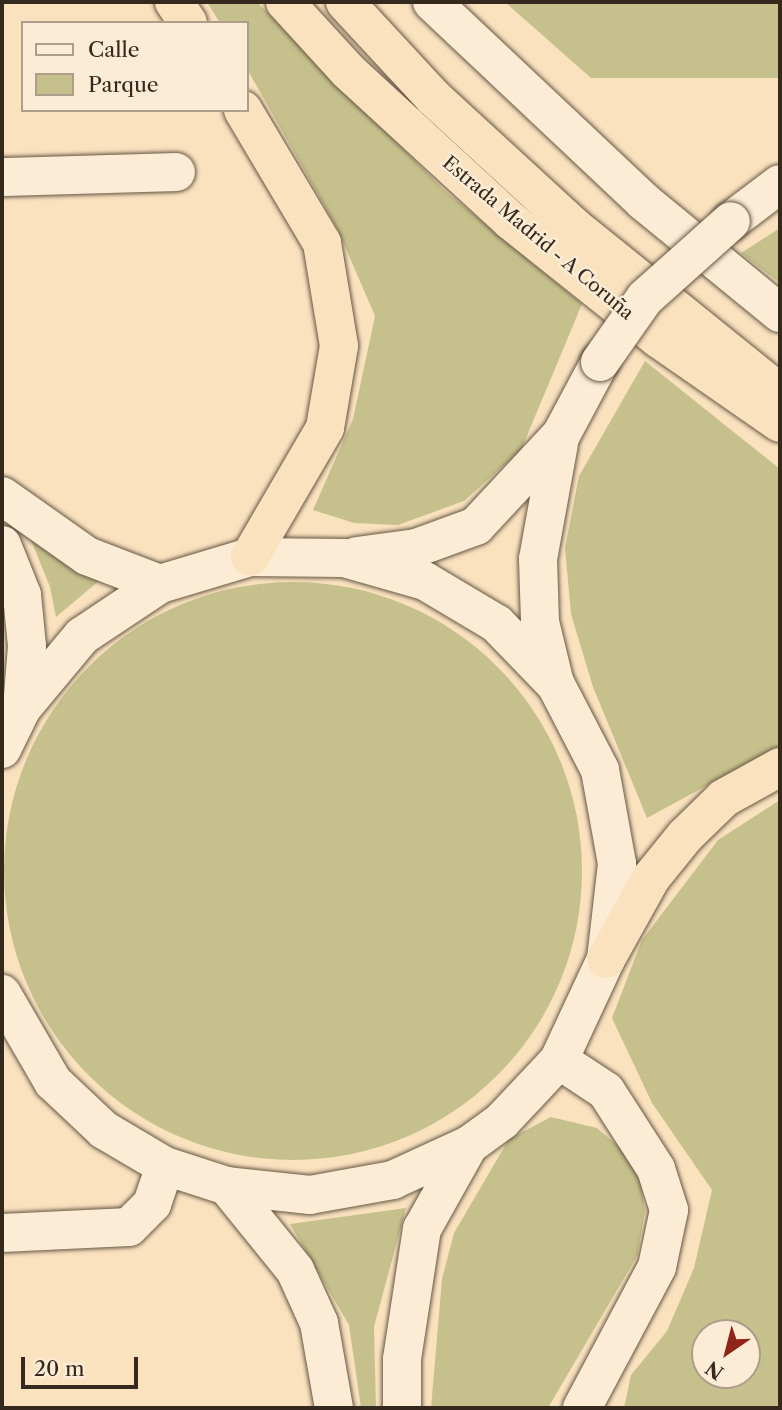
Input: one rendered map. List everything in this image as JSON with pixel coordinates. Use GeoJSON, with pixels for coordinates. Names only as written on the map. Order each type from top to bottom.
{"type":"FeatureCollection","features":[{"type":"Feature","properties":{"kind":"highway"},"geometry":{"type":"LineString","coordinates":[[174,2],[187,21]]}},
{"type":"Feature","properties":{"kind":"highway","name":"Estrada Madrid - A Coruña"},"geometry":{"type":"LineString","coordinates":[[285,2],[348,71],[511,221],[659,340],[780,423]]}},
{"type":"Feature","properties":{"kind":"highway","name":"Estrada Madrid - A Coruña"},"geometry":{"type":"LineString","coordinates":[[345,2],[444,108],[573,226],[780,393]]}},
{"type":"Feature","properties":{"kind":"highway"},"geometry":{"type":"LineString","coordinates":[[244,112],[323,243],[339,346],[325,428],[250,557]]}},
{"type":"Feature","properties":{"kind":"highway"},"geometry":{"type":"LineString","coordinates":[[704,332],[780,380]]}},
{"type":"Feature","properties":{"kind":"highway"},"geometry":{"type":"LineString","coordinates":[[606,959],[651,878],[685,836],[724,799],[780,767]]}},
{"type":"Feature","properties":{"kind":"street"},"geometry":{"type":"LineString","coordinates":[[432,2],[643,201],[780,313]]}},
{"type":"Feature","properties":{"kind":"street"},"geometry":{"type":"LineString","coordinates":[[2,177],[176,173]]}},
{"type":"Feature","properties":{"kind":"street"},"geometry":{"type":"LineString","coordinates":[[2,749],[22,708],[82,636],[160,584],[250,557],[344,558],[415,548],[476,526],[561,435],[600,362],[645,298],[731,220],[780,184]]}},
{"type":"Feature","properties":{"kind":"street"},"geometry":{"type":"LineString","coordinates":[[2,994],[53,1082],[104,1130],[164,1166],[227,1186],[310,1195],[393,1180],[468,1145],[523,1102],[559,1060],[606,959],[617,864],[600,770],[556,685],[540,622],[538,559],[561,435]]}},
{"type":"Feature","properties":{"kind":"street"},"geometry":{"type":"LineString","coordinates":[[2,496],[87,556],[160,584]]}},
{"type":"Feature","properties":{"kind":"street"},"geometry":{"type":"LineString","coordinates":[[2,545],[22,595],[27,646],[22,708]]}},
{"type":"Feature","properties":{"kind":"street"},"geometry":{"type":"LineString","coordinates":[[344,558],[425,581],[497,624],[556,685]]}},
{"type":"Feature","properties":{"kind":"street"},"geometry":{"type":"LineString","coordinates":[[559,1060],[606,1091],[656,1169],[669,1210],[657,1267],[582,1408]]}},
{"type":"Feature","properties":{"kind":"street"},"geometry":{"type":"LineString","coordinates":[[402,1408],[402,1359],[422,1229],[468,1145]]}},
{"type":"Feature","properties":{"kind":"street"},"geometry":{"type":"LineString","coordinates":[[2,1233],[129,1227],[152,1204],[164,1166]]}},
{"type":"Feature","properties":{"kind":"street"},"geometry":{"type":"LineString","coordinates":[[227,1186],[295,1270],[319,1323],[334,1408]]}},
{"type":"Feature","properties":{"kind":"green space"},"geometry":{"type":"Polygon","coordinates":[[[207,2],[257,2],[444,190],[582,304],[521,450],[464,501],[398,525],[354,523],[313,510],[353,419],[375,316],[337,228],[248,71],[248,21],[219,21],[207,2]]]}},
{"type":"Feature","properties":{"kind":"green space"},"geometry":{"type":"Polygon","coordinates":[[[780,2],[780,78],[591,78],[506,3],[780,2]]]}},
{"type":"Feature","properties":{"kind":"green space"},"geometry":{"type":"Polygon","coordinates":[[[780,228],[780,283],[741,253],[780,228]]]}},
{"type":"Feature","properties":{"kind":"green space"},"geometry":{"type":"Polygon","coordinates":[[[645,361],[780,469],[780,746],[647,818],[593,687],[571,614],[565,548],[579,476],[645,361]]]}},
{"type":"Feature","properties":{"kind":"green space"},"geometry":{"type":"Polygon","coordinates":[[[27,530],[106,575],[56,617],[50,587],[27,530]]]}},
{"type":"Feature","properties":{"kind":"green space"},"geometry":{"type":"Polygon","coordinates":[[[293,582],[349,587],[404,604],[454,630],[498,666],[534,710],[560,760],[577,815],[582,871],[577,927],[560,982],[534,1032],[498,1076],[454,1112],[404,1138],[349,1155],[293,1160],[237,1155],[182,1138],[132,1112],[88,1076],[52,1032],[26,982],[9,927],[4,871],[9,815],[26,760],[52,710],[88,666],[132,630],[182,604],[237,587],[293,582]]]}},
{"type":"Feature","properties":{"kind":"green space"},"geometry":{"type":"Polygon","coordinates":[[[780,800],[780,1408],[624,1408],[631,1375],[667,1331],[694,1268],[712,1190],[652,1103],[612,1018],[642,940],[718,840],[780,800]]]}},
{"type":"Feature","properties":{"kind":"green space"},"geometry":{"type":"Polygon","coordinates":[[[551,1117],[597,1128],[637,1162],[645,1211],[637,1256],[548,1408],[431,1408],[442,1279],[454,1233],[509,1139],[551,1117]]]}},
{"type":"Feature","properties":{"kind":"green space"},"geometry":{"type":"Polygon","coordinates":[[[406,1208],[374,1327],[376,1408],[361,1408],[349,1325],[290,1224],[406,1208]]]}}]}
